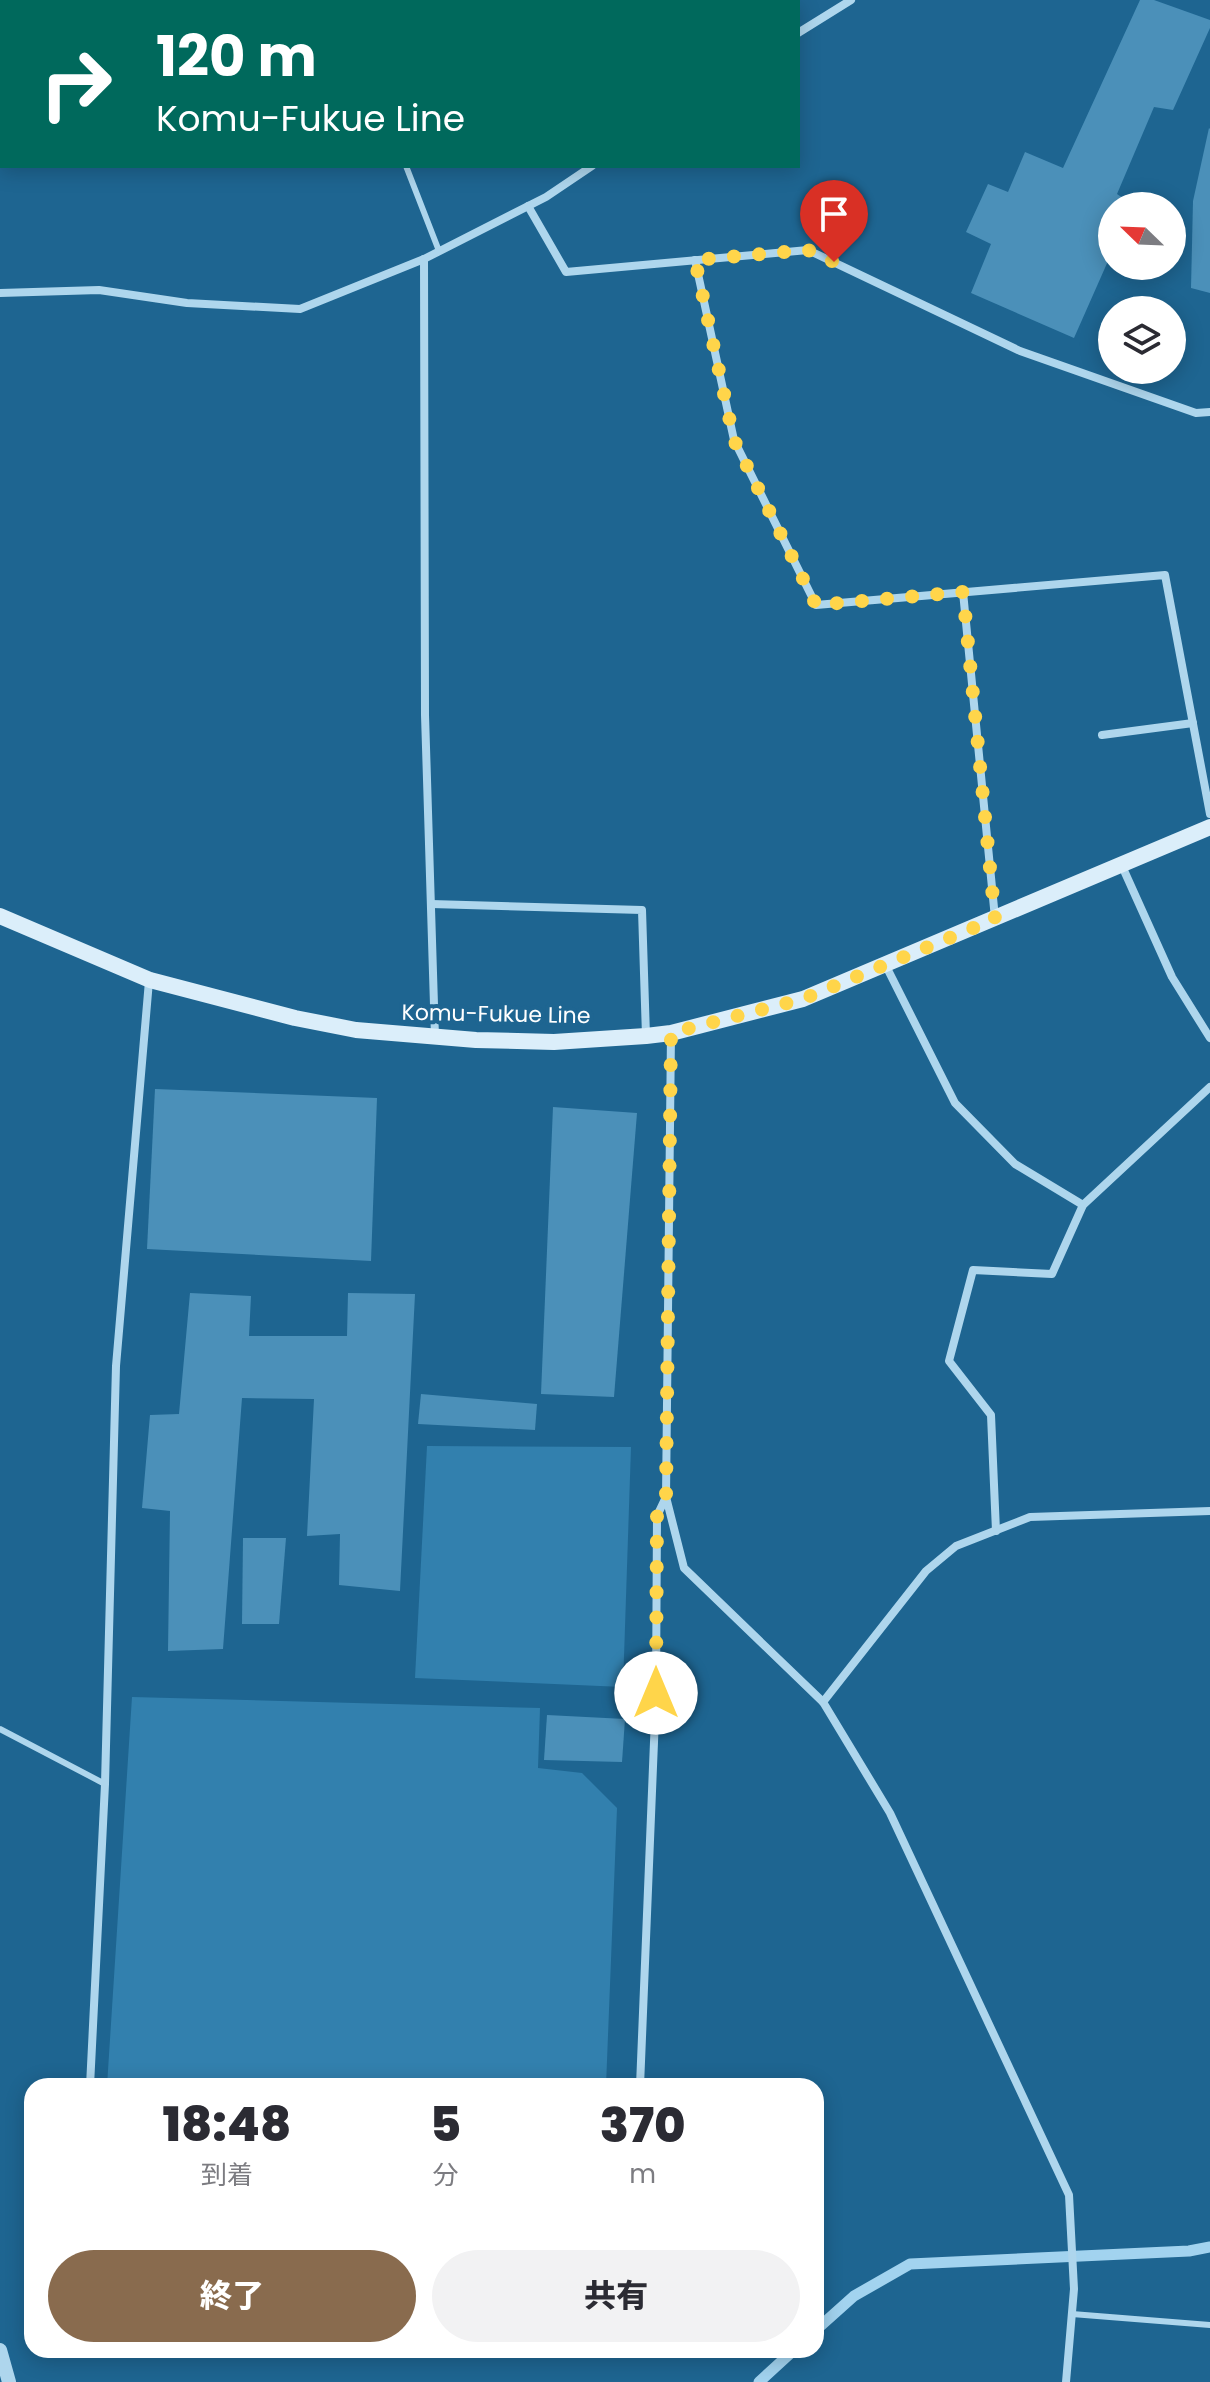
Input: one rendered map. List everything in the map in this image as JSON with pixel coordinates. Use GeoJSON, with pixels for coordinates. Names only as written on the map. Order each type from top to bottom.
{"type":"FeatureCollection","features":[{"type":"Feature","properties":{"kind":"main road","name":"Komu-Fukue Line"},"geometry":{"type":"LineString","coordinates":[[0,916],[150,980],[295,1018],[356,1030],[554,1042],[646,1036],[671,1033],[803,999],[1210,827]]}},
{"type":"Feature","properties":{"kind":"street"},"geometry":{"type":"LineString","coordinates":[[800,32],[851,0]]}},
{"type":"Feature","properties":{"kind":"street"},"geometry":{"type":"LineString","coordinates":[[0,293],[99,290],[187,303],[300,309],[424,259],[546,197],[589,168]]}},
{"type":"Feature","properties":{"kind":"street"},"geometry":{"type":"LineString","coordinates":[[528,206],[566,272],[808,250],[1020,351],[1196,413],[1210,412]]}},
{"type":"Feature","properties":{"kind":"street"},"geometry":{"type":"LineString","coordinates":[[424,259],[425,715],[435,1037]]}},
{"type":"Feature","properties":{"kind":"street"},"geometry":{"type":"LineString","coordinates":[[695,260],[734,440],[816,605],[1165,575],[1210,814]]}},
{"type":"Feature","properties":{"kind":"street"},"geometry":{"type":"LineString","coordinates":[[963,592],[995,919]]}},
{"type":"Feature","properties":{"kind":"street"},"geometry":{"type":"LineString","coordinates":[[1102,735],[1193,723]]}},
{"type":"Feature","properties":{"kind":"street"},"geometry":{"type":"LineString","coordinates":[[1122,866],[1172,977],[1210,1038]]}},
{"type":"Feature","properties":{"kind":"street"},"geometry":{"type":"LineString","coordinates":[[431,904],[642,910],[646,1036]]}},
{"type":"Feature","properties":{"kind":"street"},"geometry":{"type":"LineString","coordinates":[[886,966],[955,1103],[1015,1164],[1083,1205]]}},
{"type":"Feature","properties":{"kind":"street"},"geometry":{"type":"LineString","coordinates":[[90,2078],[105,1784],[116,1366],[150,980]]}},
{"type":"Feature","properties":{"kind":"street"},"geometry":{"type":"LineString","coordinates":[[671,1033],[666,1497],[684,1568],[823,1702],[890,1813],[1069,2195],[1074,2289],[1066,2382]]}},
{"type":"Feature","properties":{"kind":"street"},"geometry":{"type":"LineString","coordinates":[[996,1531],[991,1415],[949,1361],[973,1270],[1052,1274],[1083,1205],[1210,1087]]}},
{"type":"Feature","properties":{"kind":"street"},"geometry":{"type":"LineString","coordinates":[[640,2078],[656,1693],[657,1516],[666,1497]]}},
{"type":"Feature","properties":{"kind":"street"},"geometry":{"type":"LineString","coordinates":[[823,1702],[926,1571],[956,1546],[1030,1517],[1210,1511]]}},
{"type":"Feature","properties":{"kind":"street"},"geometry":{"type":"LineString","coordinates":[[0,2350],[9,2382]]}},
{"type":"Feature","properties":{"kind":"lane"},"geometry":{"type":"LineString","coordinates":[[407,168],[439,251]]}},
{"type":"Feature","properties":{"kind":"lane"},"geometry":{"type":"LineString","coordinates":[[0,1729],[105,1784]]}},
{"type":"Feature","properties":{"kind":"lane"},"geometry":{"type":"LineString","coordinates":[[1072,2314],[1210,2325]]}},
{"type":"Feature","properties":{"kind":"shaded area"},"geometry":{"type":"Polygon","coordinates":[[[427,1446],[631,1447],[623,1687],[415,1678],[427,1446]]]}},
{"type":"Feature","properties":{"kind":"shaded area"},"geometry":{"type":"Polygon","coordinates":[[[132,1697],[540,1708],[538,1768],[582,1773],[617,1808],[606,2078],[108,2078],[132,1697]]]}},
{"type":"Feature","properties":{"kind":"building"},"geometry":{"type":"Polygon","coordinates":[[[1140,0],[1154,0],[1210,20],[1210,28],[1173,110],[1154,107],[1118,192],[1098,192],[1100,280],[1074,338],[971,293],[991,244],[966,232],[988,184],[1008,192],[1025,152],[1063,168],[1140,0]]]}},
{"type":"Feature","properties":{"kind":"building"},"geometry":{"type":"Polygon","coordinates":[[[1209,128],[1210,293],[1191,288],[1193,201],[1209,128]]]}},
{"type":"Feature","properties":{"kind":"building"},"geometry":{"type":"Polygon","coordinates":[[[155,1089],[377,1098],[371,1261],[147,1249],[155,1089]]]}},
{"type":"Feature","properties":{"kind":"building"},"geometry":{"type":"Polygon","coordinates":[[[553,1107],[637,1113],[614,1397],[541,1394],[553,1107]]]}},
{"type":"Feature","properties":{"kind":"building"},"geometry":{"type":"Polygon","coordinates":[[[190,1293],[251,1296],[249,1336],[347,1336],[348,1293],[415,1294],[400,1591],[339,1585],[340,1534],[307,1536],[314,1399],[242,1398],[223,1649],[168,1651],[170,1511],[142,1508],[150,1415],[179,1414],[190,1293]]]}},
{"type":"Feature","properties":{"kind":"building"},"geometry":{"type":"Polygon","coordinates":[[[421,1394],[537,1404],[535,1430],[418,1424],[421,1394]]]}},
{"type":"Feature","properties":{"kind":"building"},"geometry":{"type":"Polygon","coordinates":[[[243,1538],[286,1538],[279,1624],[242,1624],[243,1538]]]}},
{"type":"Feature","properties":{"kind":"building"},"geometry":{"type":"Polygon","coordinates":[[[547,1715],[625,1719],[622,1762],[544,1760],[547,1715]]]}},
{"type":"Feature","properties":{"kind":"waterway"},"geometry":{"type":"LineString","coordinates":[[824,2323],[854,2296],[910,2264],[1189,2251],[1210,2247]]}},
{"type":"Feature","properties":{"kind":"waterway"},"geometry":{"type":"LineString","coordinates":[[759,2382],[785,2358]]}},
{"type":"Feature","properties":{"kind":"route"},"geometry":{"type":"LineString","coordinates":[[656,1693],[657,1516],[666,1497],[671,1033],[803,999],[995,919],[963,592],[816,605],[734,440],[695,260],[808,250],[834,262]]}}]}
